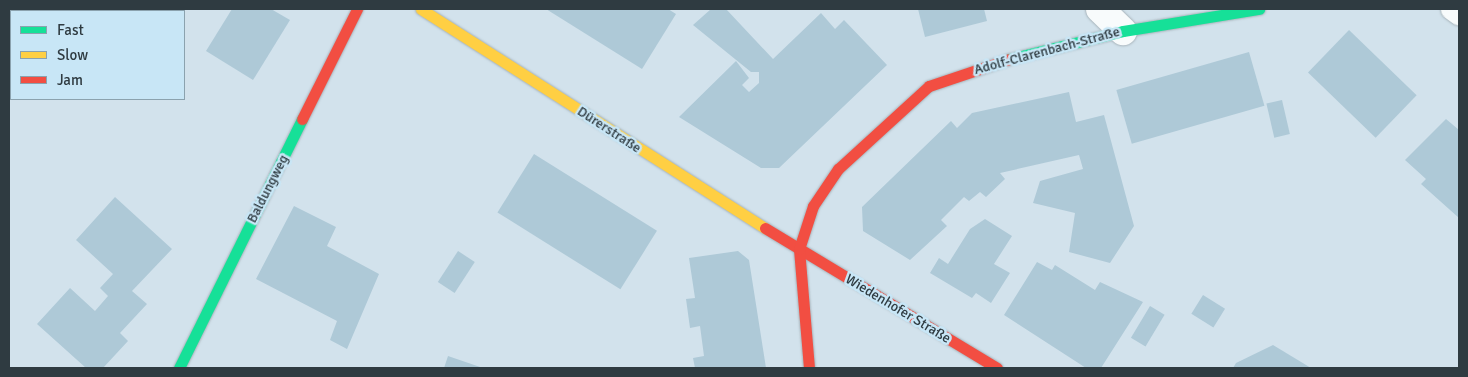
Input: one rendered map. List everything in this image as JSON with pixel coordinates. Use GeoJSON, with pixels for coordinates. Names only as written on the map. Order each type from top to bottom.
{"type":"FeatureCollection","features":[{"type":"Feature","properties":{"kind":"street","name":"Baldungweg"},"geometry":{"type":"LineString","coordinates":[[179,368],[357,9]]}},
{"type":"Feature","properties":{"kind":"street","name":"Dürerstraße"},"geometry":{"type":"LineString","coordinates":[[421,9],[799,249]]}},
{"type":"Feature","properties":{"kind":"street"},"geometry":{"type":"LineString","coordinates":[[1100,9],[1123,31]]}},
{"type":"Feature","properties":{"kind":"street","name":"Adolf-Clarenbach-Straße"},"geometry":{"type":"LineString","coordinates":[[809,368],[799,249],[813,206],[838,169],[929,86],[1009,59],[1123,31],[1259,9]]}},
{"type":"Feature","properties":{"kind":"street","name":"Wiedenhofer Straße"},"geometry":{"type":"LineString","coordinates":[[799,249],[997,368]]}},
{"type":"Feature","properties":{"kind":"lane"},"geometry":{"type":"LineString","coordinates":[[1452,9],[1459,14]]}},
{"type":"Feature","properties":{"kind":"building"},"geometry":{"type":"Polygon","coordinates":[[[232,9],[271,9],[290,20],[253,80],[206,51],[232,9]]]}},
{"type":"Feature","properties":{"kind":"building"},"geometry":{"type":"Polygon","coordinates":[[[546,9],[668,9],[676,14],[642,69],[546,9]]]}},
{"type":"Feature","properties":{"kind":"building"},"geometry":{"type":"Polygon","coordinates":[[[711,9],[726,9],[773,59],[821,13],[835,29],[844,20],[887,65],[779,168],[761,168],[679,117],[736,61],[749,78],[742,85],[749,92],[759,83],[759,72],[751,72],[693,25],[711,9]]]}},
{"type":"Feature","properties":{"kind":"building"},"geometry":{"type":"Polygon","coordinates":[[[918,9],[984,9],[987,21],[925,37],[918,9]]]}},
{"type":"Feature","properties":{"kind":"building"},"geometry":{"type":"Polygon","coordinates":[[[1349,30],[1417,95],[1376,138],[1308,72],[1349,30]]]}},
{"type":"Feature","properties":{"kind":"building"},"geometry":{"type":"Polygon","coordinates":[[[1249,52],[1264,106],[1132,144],[1116,90],[1249,52]]]}},
{"type":"Feature","properties":{"kind":"building"},"geometry":{"type":"Polygon","coordinates":[[[9,74],[10,89],[9,102],[9,74]]]}},
{"type":"Feature","properties":{"kind":"building"},"geometry":{"type":"Polygon","coordinates":[[[1069,92],[1076,122],[1104,115],[1134,226],[1110,263],[1069,252],[1075,213],[1033,203],[1040,181],[1083,169],[1079,155],[1000,173],[1005,179],[986,197],[980,192],[969,201],[964,197],[941,220],[947,226],[910,260],[863,231],[862,207],[951,121],[957,128],[972,113],[1069,92]]]}},
{"type":"Feature","properties":{"kind":"building"},"geometry":{"type":"Polygon","coordinates":[[[1282,100],[1290,134],[1274,138],[1266,104],[1282,100]]]}},
{"type":"Feature","properties":{"kind":"building"},"geometry":{"type":"Polygon","coordinates":[[[1446,119],[1459,130],[1459,218],[1421,184],[1426,179],[1405,160],[1446,119]]]}},
{"type":"Feature","properties":{"kind":"building"},"geometry":{"type":"Polygon","coordinates":[[[534,154],[657,231],[620,289],[497,213],[534,154]]]}},
{"type":"Feature","properties":{"kind":"building"},"geometry":{"type":"Polygon","coordinates":[[[115,197],[172,249],[132,291],[147,304],[120,333],[128,341],[103,368],[86,368],[37,324],[70,288],[95,311],[108,296],[100,288],[113,274],[76,240],[115,197]]]}},
{"type":"Feature","properties":{"kind":"building"},"geometry":{"type":"Polygon","coordinates":[[[294,206],[336,227],[327,246],[379,274],[347,349],[330,340],[337,321],[256,279],[294,206]]]}},
{"type":"Feature","properties":{"kind":"building"},"geometry":{"type":"Polygon","coordinates":[[[985,219],[1012,236],[994,264],[1010,273],[991,303],[976,293],[972,298],[930,273],[939,258],[948,264],[970,229],[985,219]]]}},
{"type":"Feature","properties":{"kind":"building"},"geometry":{"type":"Polygon","coordinates":[[[458,251],[475,262],[455,293],[438,282],[458,251]]]}},
{"type":"Feature","properties":{"kind":"building"},"geometry":{"type":"Polygon","coordinates":[[[738,251],[749,260],[766,368],[695,368],[693,358],[704,356],[700,326],[690,328],[686,299],[695,298],[689,258],[738,251]]]}},
{"type":"Feature","properties":{"kind":"building"},"geometry":{"type":"Polygon","coordinates":[[[1037,262],[1052,270],[1055,265],[1095,290],[1100,282],[1143,302],[1101,368],[1086,368],[1004,315],[1037,262]]]}},
{"type":"Feature","properties":{"kind":"building"},"geometry":{"type":"Polygon","coordinates":[[[1203,295],[1225,309],[1213,327],[1191,314],[1203,295]]]}},
{"type":"Feature","properties":{"kind":"building"},"geometry":{"type":"Polygon","coordinates":[[[1150,306],[1165,315],[1146,346],[1131,338],[1150,306]]]}},
{"type":"Feature","properties":{"kind":"building"},"geometry":{"type":"Polygon","coordinates":[[[1273,345],[1311,368],[1233,368],[1236,363],[1273,345]]]}},
{"type":"Feature","properties":{"kind":"building"},"geometry":{"type":"Polygon","coordinates":[[[448,356],[483,368],[444,368],[448,356]]]}},
{"type":"Feature","properties":{"kind":"traffic: fast"},"geometry":{"type":"LineString","coordinates":[[1009,59],[1123,31],[1259,9]]}},
{"type":"Feature","properties":{"kind":"traffic: fast"},"geometry":{"type":"LineString","coordinates":[[179,368],[302,119]]}},
{"type":"Feature","properties":{"kind":"traffic: slow"},"geometry":{"type":"LineString","coordinates":[[421,9],[765,228]]}},
{"type":"Feature","properties":{"kind":"traffic: jam"},"geometry":{"type":"LineString","coordinates":[[302,119],[357,9]]}},
{"type":"Feature","properties":{"kind":"traffic: jam"},"geometry":{"type":"LineString","coordinates":[[809,368],[799,249],[813,206],[838,169],[929,86],[1009,59]]}},
{"type":"Feature","properties":{"kind":"traffic: jam"},"geometry":{"type":"LineString","coordinates":[[765,228],[997,368]]}}]}
